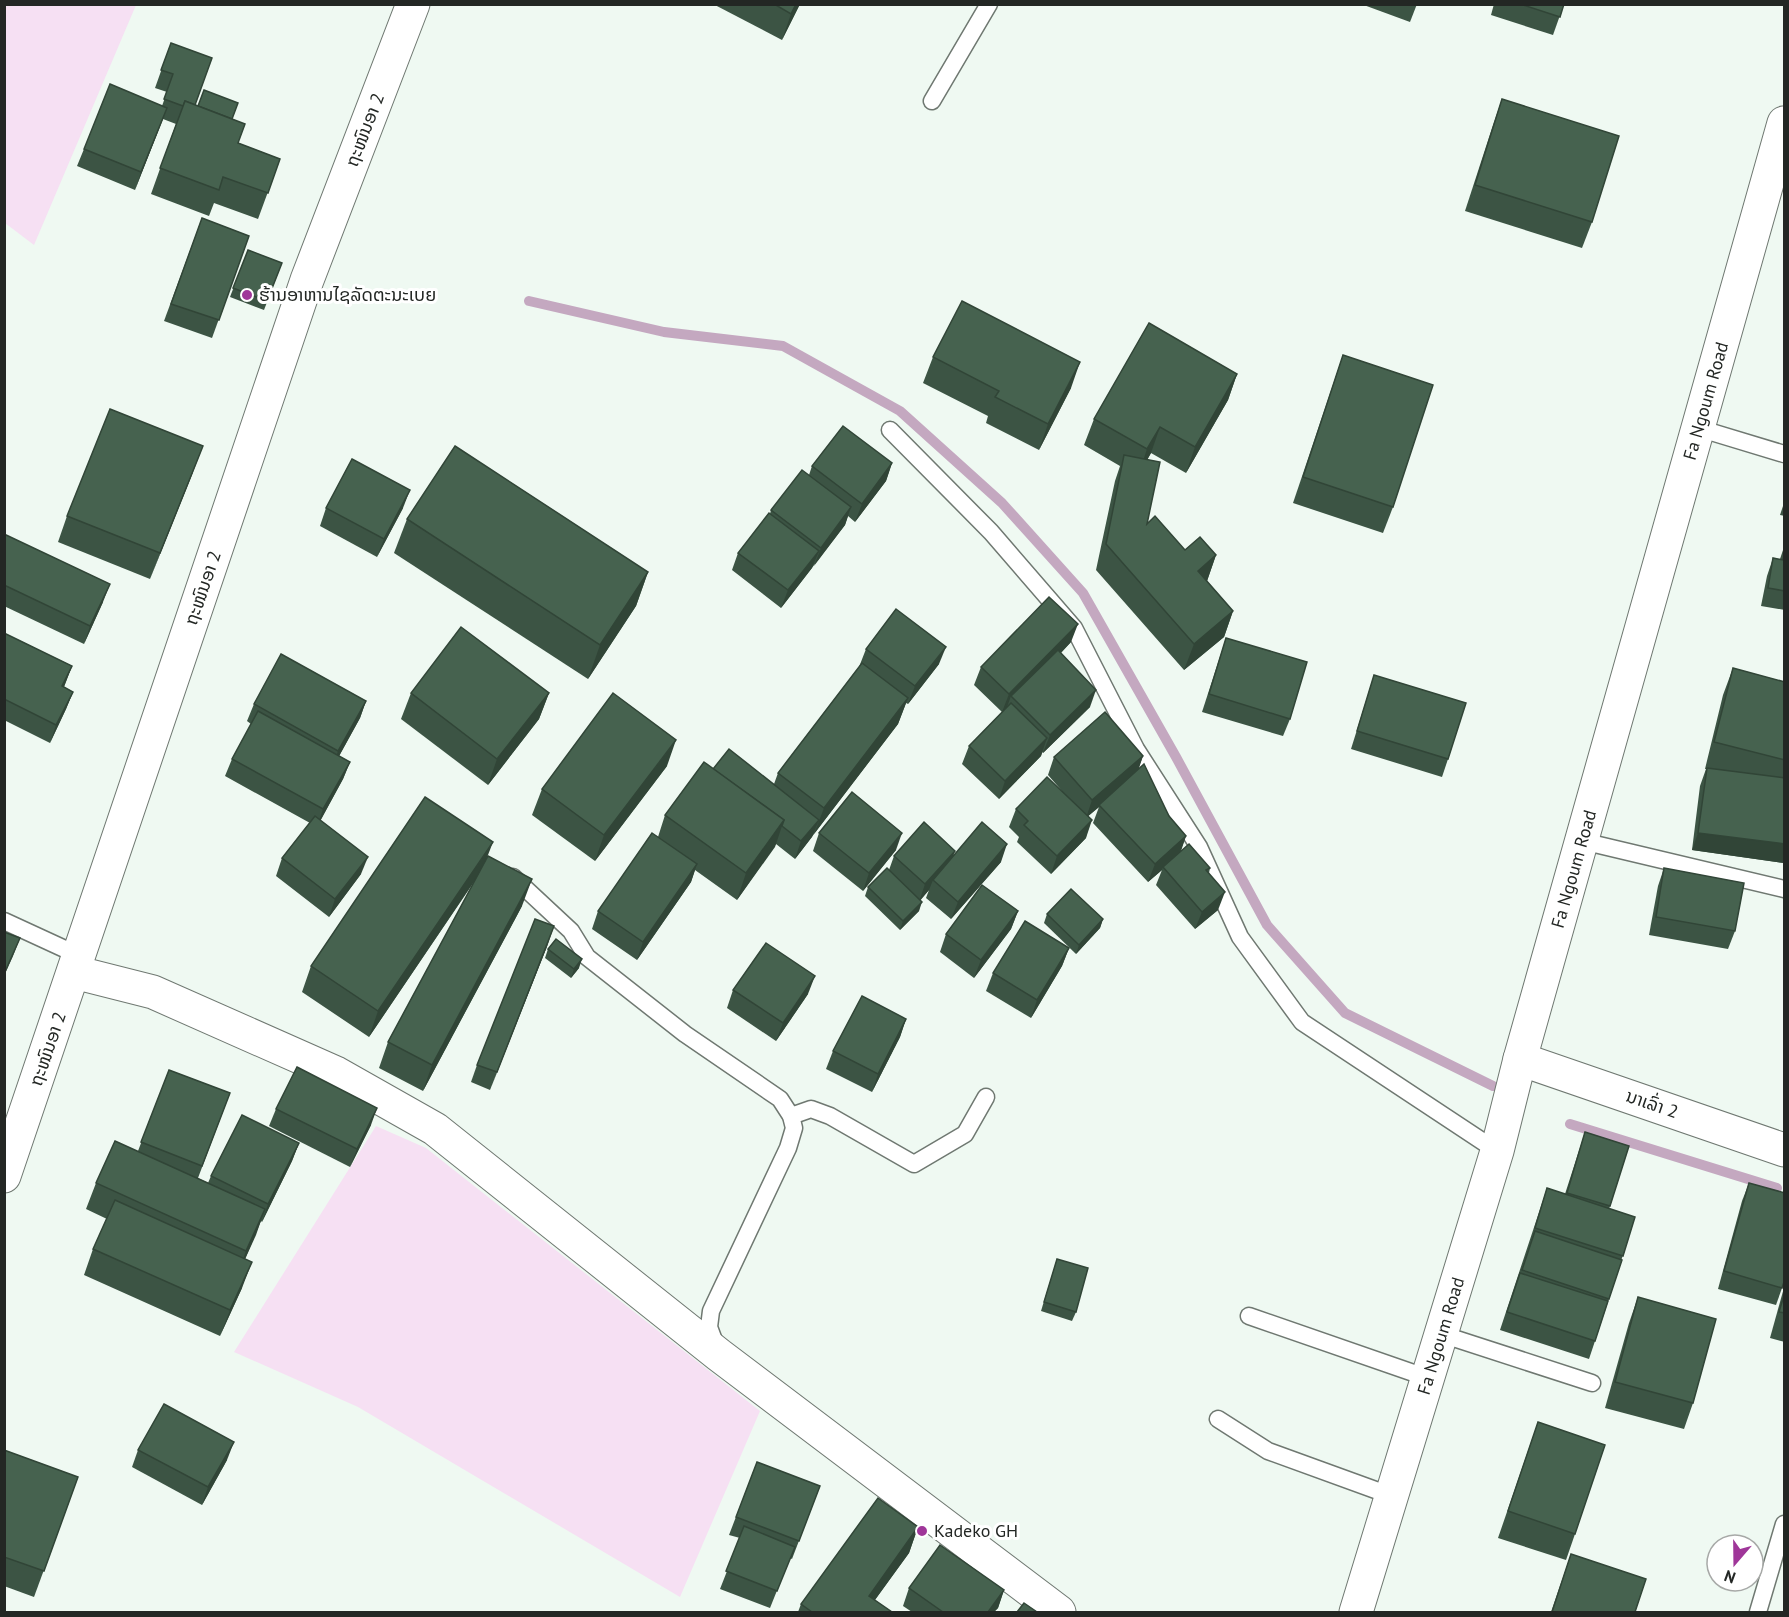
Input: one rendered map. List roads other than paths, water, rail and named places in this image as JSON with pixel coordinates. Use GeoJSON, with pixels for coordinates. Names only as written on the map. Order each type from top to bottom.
{"type":"FeatureCollection","features":[{"type":"Feature","properties":{"kind":"street","name":"ຖະໜົນອາ 2"},"geometry":{"type":"LineString","coordinates":[[8,1156],[77,964],[308,280],[413,4]]}},
{"type":"Feature","properties":{"kind":"street","name":"Fa Ngoum Road"},"geometry":{"type":"LineString","coordinates":[[1356,1612],[1497,1151],[1520,1059],[1581,841],[1785,123]]}},
{"type":"Feature","properties":{"kind":"street"},"geometry":{"type":"LineString","coordinates":[[77,964],[153,992],[336,1073],[435,1130],[719,1355],[1059,1612]]}},
{"type":"Feature","properties":{"kind":"street","name":"ນາເລົ່າ 2"},"geometry":{"type":"LineString","coordinates":[[1520,1059],[1785,1150]]}},
{"type":"Feature","properties":{"kind":"lane"},"geometry":{"type":"LineString","coordinates":[[932,101],[989,4]]}},
{"type":"Feature","properties":{"kind":"lane"},"geometry":{"type":"LineString","coordinates":[[1698,428],[1785,454]]}},
{"type":"Feature","properties":{"kind":"lane"},"geometry":{"type":"LineString","coordinates":[[890,430],[991,532],[1074,628],[1136,748],[1199,847],[1240,937],[1302,1022],[1497,1151]]}},
{"type":"Feature","properties":{"kind":"lane"},"geometry":{"type":"LineString","coordinates":[[1581,841],[1785,889]]}},
{"type":"Feature","properties":{"kind":"lane"},"geometry":{"type":"LineString","coordinates":[[505,868],[571,931],[587,957],[685,1034],[780,1099],[791,1116],[794,1128],[788,1148],[711,1311],[709,1327],[719,1355]]}},
{"type":"Feature","properties":{"kind":"lane"},"geometry":{"type":"LineString","coordinates":[[4,921],[77,964]]}},
{"type":"Feature","properties":{"kind":"lane"},"geometry":{"type":"LineString","coordinates":[[791,1116],[811,1109],[830,1116],[914,1164],[965,1134],[986,1097]]}},
{"type":"Feature","properties":{"kind":"lane"},"geometry":{"type":"LineString","coordinates":[[1249,1316],[1428,1378]]}},
{"type":"Feature","properties":{"kind":"lane"},"geometry":{"type":"LineString","coordinates":[[1441,1334],[1592,1383]]}},
{"type":"Feature","properties":{"kind":"lane"},"geometry":{"type":"LineString","coordinates":[[1218,1419],[1268,1451],[1392,1496]]}},
{"type":"Feature","properties":{"kind":"lane"},"geometry":{"type":"LineString","coordinates":[[1758,1612],[1785,1524]]}},
{"type":"Feature","properties":{"kind":"waterway"},"geometry":{"type":"LineString","coordinates":[[529,301],[664,332],[783,346],[900,411],[1002,503],[1083,593],[1176,757],[1267,925],[1345,1013],[1493,1086]]}},
{"type":"Feature","properties":{"kind":"waterway"},"geometry":{"type":"LineString","coordinates":[[1570,1124],[1777,1188]]}},
{"type":"Feature","properties":{"kind":"place","name":"ຮ້ານອາຫານໄຊລັດຕະນະເບຍ"},"geometry":{"type":"Point","coordinates":[247,295]}},
{"type":"Feature","properties":{"kind":"place","name":"Kadeko GH"},"geometry":{"type":"Point","coordinates":[922,1531]}}]}
